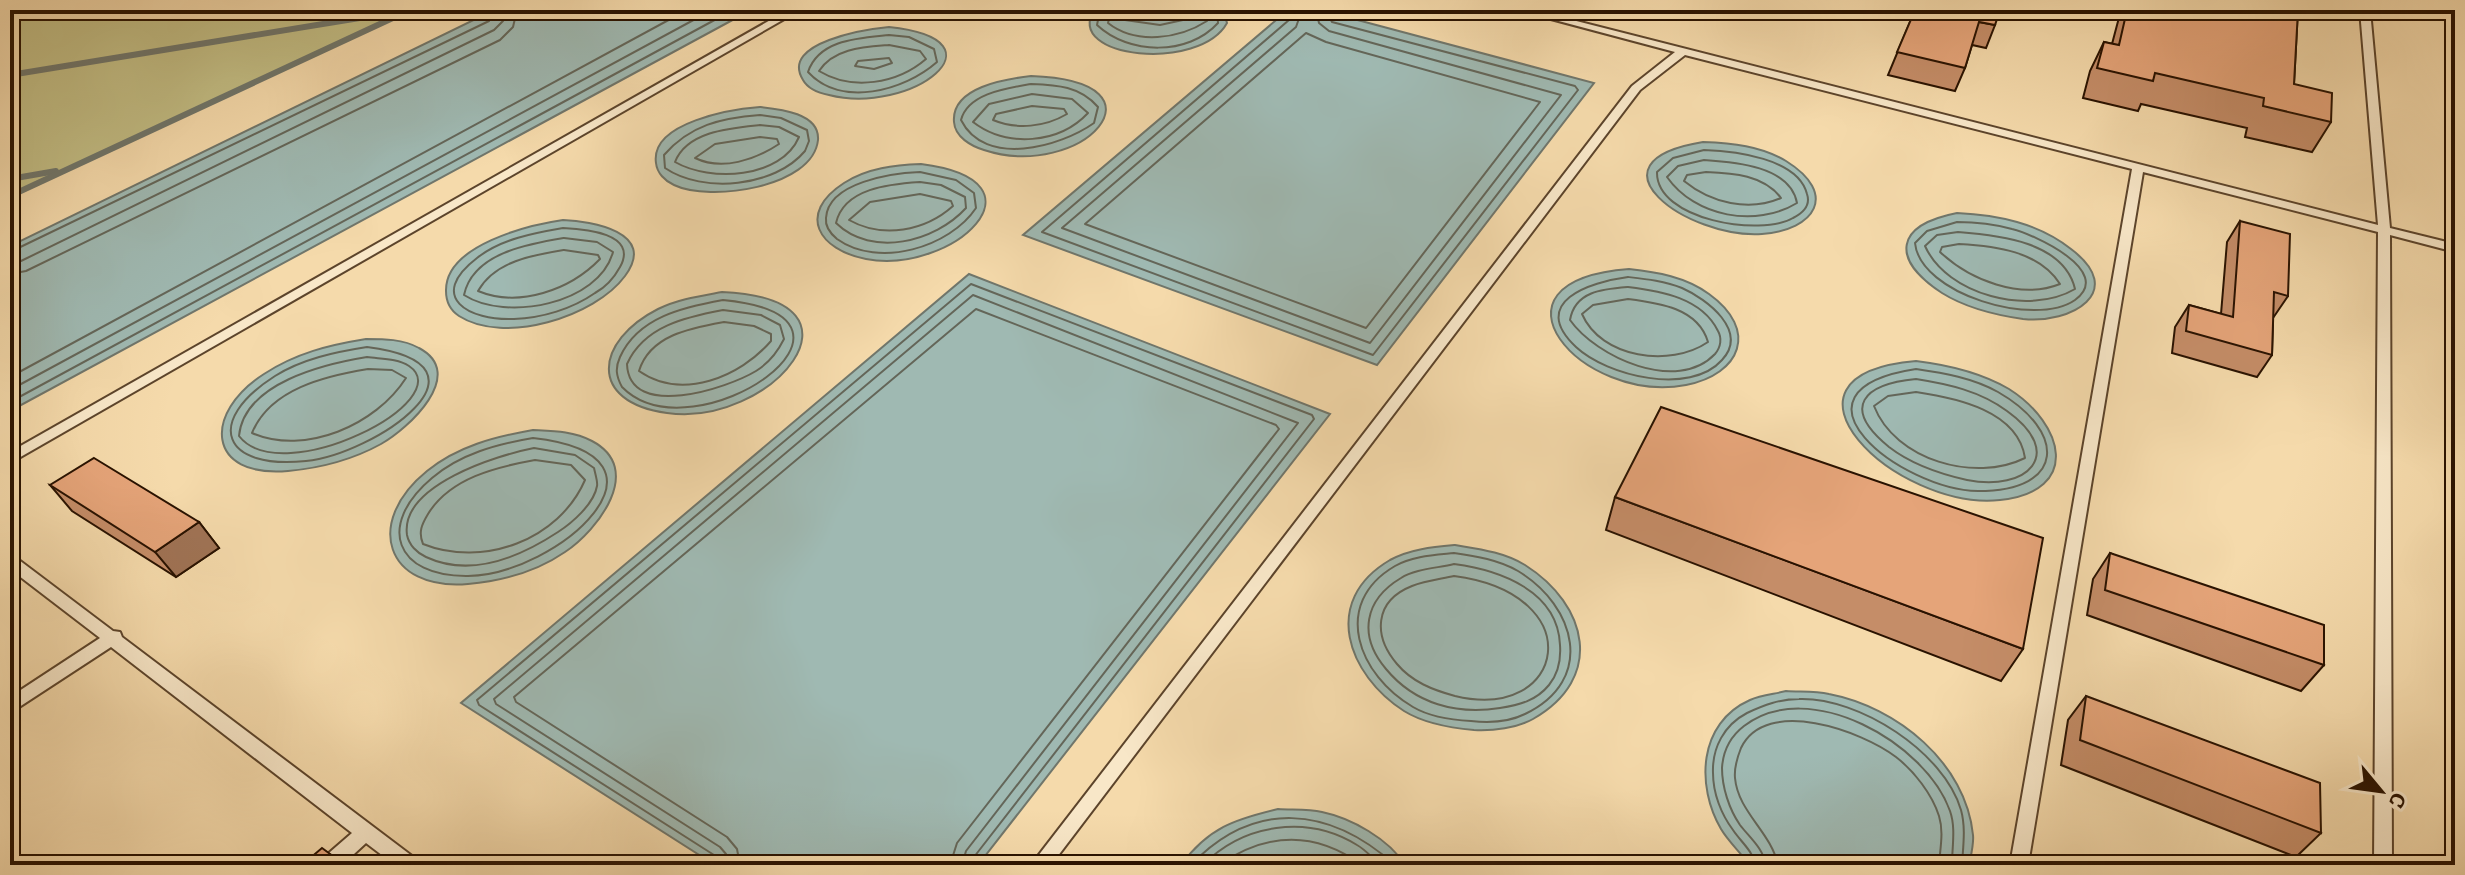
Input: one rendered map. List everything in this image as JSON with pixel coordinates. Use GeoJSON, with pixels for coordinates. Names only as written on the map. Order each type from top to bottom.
{"type":"FeatureCollection","features":[{"type":"Feature","properties":{"kind":"lane"},"geometry":{"type":"LineString","coordinates":[[10,458],[795,10]]}},
{"type":"Feature","properties":{"kind":"lane"},"geometry":{"type":"LineString","coordinates":[[1522,10],[2455,248]]}},
{"type":"Feature","properties":{"kind":"lane"},"geometry":{"type":"LineString","coordinates":[[2365,10],[2384,230],[2383,865]]}},
{"type":"Feature","properties":{"kind":"lane"},"geometry":{"type":"LineString","coordinates":[[1040,865],[1636,88],[1683,51]]}},
{"type":"Feature","properties":{"kind":"lane"},"geometry":{"type":"LineString","coordinates":[[2019,865],[2138,167]]}},
{"type":"Feature","properties":{"kind":"lane"},"geometry":{"type":"LineString","coordinates":[[10,561],[114,637],[409,865]]}},
{"type":"Feature","properties":{"kind":"lane"},"geometry":{"type":"LineString","coordinates":[[10,706],[114,637]]}},
{"type":"Feature","properties":{"kind":"lane"},"geometry":{"type":"LineString","coordinates":[[329,865],[365,833]]}},
{"type":"Feature","properties":{"kind":"shaded area"},"geometry":{"type":"Polygon","coordinates":[[[10,10],[410,10],[10,196],[10,10]]]}},
{"type":"Feature","properties":{"kind":"water"},"geometry":{"type":"Polygon","coordinates":[[[494,10],[751,10],[10,411],[10,246],[494,10]]]}},
{"type":"Feature","properties":{"kind":"water"},"geometry":{"type":"Polygon","coordinates":[[[1094,10],[1223,10],[1227,23],[1212,39],[1191,49],[1139,53],[1116,49],[1098,40],[1090,27],[1094,10]]]}},
{"type":"Feature","properties":{"kind":"water"},"geometry":{"type":"Polygon","coordinates":[[[1288,10],[1320,10],[1594,83],[1377,365],[1023,235],[1288,10]]]}},
{"type":"Feature","properties":{"kind":"water"},"geometry":{"type":"Polygon","coordinates":[[[889,27],[925,35],[943,46],[945,60],[936,74],[916,86],[890,95],[860,99],[821,93],[803,80],[799,67],[803,56],[814,47],[846,35],[889,27]]]}},
{"type":"Feature","properties":{"kind":"water"},"geometry":{"type":"Polygon","coordinates":[[[1031,76],[1075,82],[1099,94],[1106,110],[1099,127],[1080,142],[1053,153],[1020,156],[984,150],[961,136],[954,122],[955,110],[961,100],[982,87],[1031,76]]]}},
{"type":"Feature","properties":{"kind":"water"},"geometry":{"type":"Polygon","coordinates":[[[760,107],[797,114],[806,118],[817,131],[818,140],[812,156],[798,170],[757,187],[711,192],[674,185],[660,173],[656,163],[658,149],[666,137],[679,128],[714,115],[760,107]]]}},
{"type":"Feature","properties":{"kind":"water"},"geometry":{"type":"Polygon","coordinates":[[[1703,142],[1746,146],[1786,161],[1802,173],[1812,186],[1816,198],[1814,208],[1796,226],[1762,234],[1733,232],[1704,225],[1678,212],[1659,197],[1648,181],[1650,166],[1667,152],[1703,142]]]}},
{"type":"Feature","properties":{"kind":"water"},"geometry":{"type":"Polygon","coordinates":[[[921,164],[961,174],[981,188],[985,206],[976,224],[957,240],[930,253],[899,260],[866,259],[836,248],[826,239],[819,229],[817,218],[829,195],[844,183],[881,168],[921,164]]]}},
{"type":"Feature","properties":{"kind":"water"},"geometry":{"type":"Polygon","coordinates":[[[1957,213],[2017,222],[2058,240],[2087,265],[2094,279],[2094,291],[2086,302],[2074,310],[2041,319],[1991,313],[1942,293],[1914,268],[1907,245],[1911,235],[1921,226],[1936,218],[1957,213]]]}},
{"type":"Feature","properties":{"kind":"water"},"geometry":{"type":"Polygon","coordinates":[[[563,220],[604,227],[627,239],[633,249],[633,261],[625,276],[611,291],[571,314],[523,327],[500,328],[478,324],[453,311],[446,291],[449,275],[459,261],[491,240],[563,220]]]}},
{"type":"Feature","properties":{"kind":"water"},"geometry":{"type":"Polygon","coordinates":[[[1629,269],[1691,283],[1725,308],[1738,336],[1737,349],[1731,361],[1705,379],[1686,385],[1647,386],[1611,377],[1581,360],[1560,339],[1551,316],[1557,295],[1582,278],[1629,269]]]}},
{"type":"Feature","properties":{"kind":"water"},"geometry":{"type":"Polygon","coordinates":[[[969,274],[1330,414],[978,865],[715,865],[461,703],[969,274]]]}},
{"type":"Feature","properties":{"kind":"water"},"geometry":{"type":"Polygon","coordinates":[[[722,292],[770,300],[796,316],[802,337],[793,361],[772,383],[741,401],[705,412],[667,413],[641,407],[623,397],[612,384],[609,369],[612,353],[622,337],[637,322],[658,309],[689,298],[722,292]]]}},
{"type":"Feature","properties":{"kind":"water"},"geometry":{"type":"Polygon","coordinates":[[[366,339],[386,339],[419,348],[433,359],[438,372],[436,386],[428,400],[418,414],[392,437],[359,455],[300,470],[261,470],[241,464],[228,454],[222,440],[223,424],[230,407],[244,390],[264,374],[301,355],[366,339]]]}},
{"type":"Feature","properties":{"kind":"water"},"geometry":{"type":"Polygon","coordinates":[[[1916,361],[1952,367],[1987,378],[2028,403],[2052,437],[2056,454],[2053,470],[2044,484],[2026,494],[2000,500],[1960,498],[1920,485],[1885,465],[1858,440],[1844,414],[1846,390],[1869,371],[1916,361]]]}},
{"type":"Feature","properties":{"kind":"water"},"geometry":{"type":"Polygon","coordinates":[[[533,430],[578,435],[607,453],[615,467],[615,483],[611,499],[591,529],[554,559],[531,570],[493,581],[440,583],[418,576],[402,565],[393,549],[390,531],[395,511],[407,491],[427,471],[451,455],[490,439],[533,430]]]}},
{"type":"Feature","properties":{"kind":"water"},"geometry":{"type":"Polygon","coordinates":[[[1455,545],[1500,554],[1525,565],[1546,581],[1563,600],[1574,620],[1580,642],[1579,663],[1571,683],[1556,702],[1527,722],[1505,728],[1474,730],[1447,727],[1421,719],[1384,696],[1368,678],[1357,658],[1350,637],[1349,616],[1355,596],[1368,577],[1390,560],[1406,553],[1455,545]]]}},
{"type":"Feature","properties":{"kind":"water"},"geometry":{"type":"Polygon","coordinates":[[[1786,691],[1824,693],[1854,701],[1903,725],[1924,742],[1957,784],[1968,809],[1973,838],[1969,865],[1748,863],[1724,833],[1713,812],[1705,775],[1707,757],[1711,740],[1733,710],[1754,698],[1786,691]]]}},
{"type":"Feature","properties":{"kind":"water"},"geometry":{"type":"Polygon","coordinates":[[[1278,809],[1317,811],[1345,819],[1379,838],[1405,865],[1181,865],[1202,842],[1224,827],[1278,809]]]}},
{"type":"Feature","properties":{"kind":"building"},"geometry":{"type":"Polygon","coordinates":[[[1915,10],[2000,10],[1995,25],[1979,22],[1965,68],[1897,52],[1915,10]]]}},
{"type":"Feature","properties":{"kind":"building"},"geometry":{"type":"Polygon","coordinates":[[[2127,10],[2298,10],[2294,84],[2332,93],[2331,122],[2263,106],[2264,98],[2155,73],[2153,81],[2097,68],[2104,42],[2119,45],[2127,10]]]}},
{"type":"Feature","properties":{"kind":"building"},"geometry":{"type":"Polygon","coordinates":[[[2240,221],[2290,234],[2288,296],[2274,292],[2272,355],[2186,331],[2189,305],[2233,317],[2240,221]]]}},
{"type":"Feature","properties":{"kind":"building"},"geometry":{"type":"Polygon","coordinates":[[[1661,407],[2043,538],[2023,649],[1615,497],[1661,407]]]}},
{"type":"Feature","properties":{"kind":"building"},"geometry":{"type":"Polygon","coordinates":[[[94,458],[199,522],[155,552],[50,485],[94,458]]]}},
{"type":"Feature","properties":{"kind":"building"},"geometry":{"type":"Polygon","coordinates":[[[2110,553],[2324,625],[2324,665],[2105,590],[2110,553]]]}},
{"type":"Feature","properties":{"kind":"building"},"geometry":{"type":"Polygon","coordinates":[[[2086,696],[2320,783],[2321,833],[2080,740],[2086,696]]]}},
{"type":"Feature","properties":{"kind":"building"},"geometry":{"type":"Polygon","coordinates":[[[322,848],[345,865],[302,865],[322,848]]]}},
{"type":"Feature","properties":{"kind":"waterway"},"geometry":{"type":"LineString","coordinates":[[10,196],[410,10]]}},
{"type":"Feature","properties":{"kind":"waterway"},"geometry":{"type":"LineString","coordinates":[[10,75],[378,15],[391,18]]}},
{"type":"Feature","properties":{"kind":"waterway"},"geometry":{"type":"LineString","coordinates":[[10,179],[56,171]]}}]}
